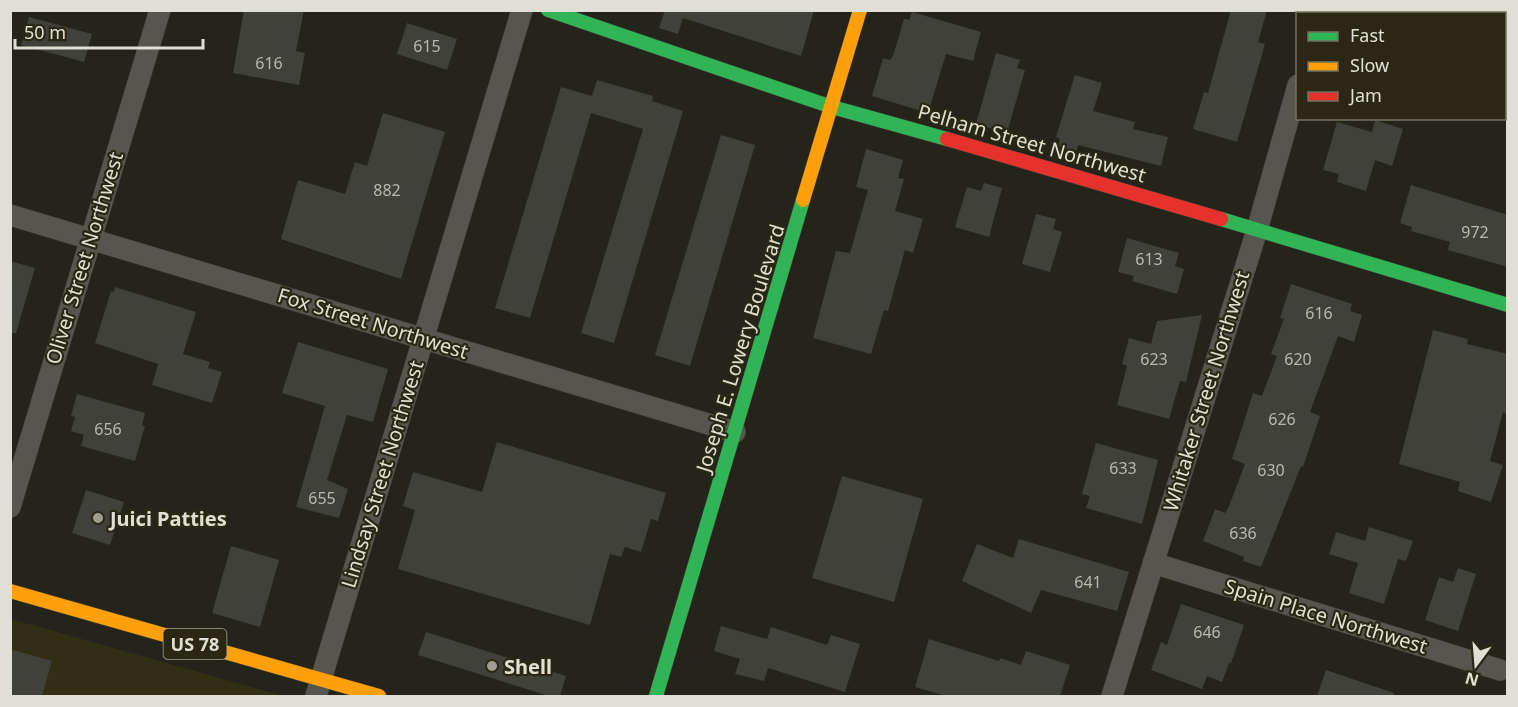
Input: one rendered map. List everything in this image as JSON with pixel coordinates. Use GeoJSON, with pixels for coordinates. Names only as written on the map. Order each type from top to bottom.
{"type":"FeatureCollection","features":[{"type":"Feature","properties":{"kind":"main road","name":"Pelham Street Northwest"},"geometry":{"type":"LineString","coordinates":[[548,10],[832,106],[1508,305]]}},
{"type":"Feature","properties":{"kind":"main road","name":"Joseph E. Lowery Boulevard"},"geometry":{"type":"LineString","coordinates":[[656,696],[860,10]]}},
{"type":"Feature","properties":{"kind":"main road","name":"US 78"},"geometry":{"type":"LineString","coordinates":[[10,591],[318,688],[378,696]]}},
{"type":"Feature","properties":{"kind":"street","name":"Oliver Street Northwest"},"geometry":{"type":"LineString","coordinates":[[10,507],[160,10]]}},
{"type":"Feature","properties":{"kind":"street","name":"Lindsay Street Northwest"},"geometry":{"type":"LineString","coordinates":[[318,688],[522,10]]}},
{"type":"Feature","properties":{"kind":"street","name":"Whitaker Street Northwest"},"geometry":{"type":"LineString","coordinates":[[1112,696],[1257,230],[1296,92]]}},
{"type":"Feature","properties":{"kind":"street","name":"Fox Street Northwest"},"geometry":{"type":"LineString","coordinates":[[10,215],[735,432]]}},
{"type":"Feature","properties":{"kind":"street","name":"Spain Place Northwest"},"geometry":{"type":"LineString","coordinates":[[1153,563],[1500,670]]}},
{"type":"Feature","properties":{"kind":"shaded area"},"geometry":{"type":"Polygon","coordinates":[[[11,619],[283,696],[11,696],[11,619]]]}},
{"type":"Feature","properties":{"kind":"building"},"geometry":{"type":"Polygon","coordinates":[[[244,10],[304,10],[296,51],[305,53],[299,85],[233,73],[244,10]]]}},
{"type":"Feature","properties":{"kind":"building"},"geometry":{"type":"Polygon","coordinates":[[[665,10],[814,10],[801,56],[683,18],[678,34],[659,28],[665,10]]]}},
{"type":"Feature","properties":{"kind":"building"},"geometry":{"type":"Polygon","coordinates":[[[1231,10],[1267,10],[1258,42],[1265,44],[1237,142],[1193,129],[1204,92],[1208,93],[1231,10]]]}},
{"type":"Feature","properties":{"kind":"building"},"geometry":{"type":"Polygon","coordinates":[[[912,12],[981,32],[973,61],[946,54],[928,113],[872,96],[883,58],[890,60],[893,56],[904,19],[909,20],[912,12]]]}},
{"type":"Feature","properties":{"kind":"building"},"geometry":{"type":"Polygon","coordinates":[[[29,17],[92,34],[84,62],[21,45],[29,17]]]}},
{"type":"Feature","properties":{"kind":"building"},"geometry":{"type":"Polygon","coordinates":[[[407,23],[457,39],[447,70],[397,54],[407,23]]]}},
{"type":"Feature","properties":{"kind":"building"},"geometry":{"type":"Polygon","coordinates":[[[996,53],[1020,60],[1017,68],[1025,70],[1007,133],[976,124],[996,53]]]}},
{"type":"Feature","properties":{"kind":"building"},"geometry":{"type":"Polygon","coordinates":[[[1075,75],[1102,83],[1093,111],[1135,122],[1133,129],[1168,137],[1161,166],[1078,145],[1076,152],[1058,147],[1060,139],[1056,137],[1075,75]]]}},
{"type":"Feature","properties":{"kind":"building"},"geometry":{"type":"Polygon","coordinates":[[[597,80],[653,96],[652,101],[683,111],[614,343],[581,333],[643,129],[591,113],[530,318],[495,308],[561,87],[592,96],[597,80]]]}},
{"type":"Feature","properties":{"kind":"building"},"geometry":{"type":"Polygon","coordinates":[[[383,113],[445,132],[401,279],[281,239],[298,180],[345,194],[355,162],[367,166],[383,113]]]}},
{"type":"Feature","properties":{"kind":"building"},"geometry":{"type":"Polygon","coordinates":[[[1375,120],[1403,129],[1392,166],[1375,160],[1366,191],[1337,182],[1339,174],[1323,170],[1337,122],[1372,132],[1375,120]]]}},
{"type":"Feature","properties":{"kind":"building"},"geometry":{"type":"Polygon","coordinates":[[[721,135],[755,145],[690,366],[655,355],[721,135]]]}},
{"type":"Feature","properties":{"kind":"building"},"geometry":{"type":"Polygon","coordinates":[[[866,149],[903,160],[898,178],[904,179],[895,211],[923,219],[913,253],[905,250],[888,311],[884,310],[871,354],[813,338],[836,251],[850,253],[868,190],[856,187],[866,149]]]}},
{"type":"Feature","properties":{"kind":"building"},"geometry":{"type":"Polygon","coordinates":[[[984,183],[1002,188],[989,237],[955,227],[967,187],[981,191],[984,183]]]}},
{"type":"Feature","properties":{"kind":"building"},"geometry":{"type":"Polygon","coordinates":[[[1411,185],[1508,215],[1508,267],[1448,250],[1450,242],[1411,231],[1412,227],[1400,223],[1411,185]]]}},
{"type":"Feature","properties":{"kind":"building"},"geometry":{"type":"Polygon","coordinates":[[[1036,214],[1056,219],[1053,229],[1062,232],[1050,272],[1022,264],[1036,214]]]}},
{"type":"Feature","properties":{"kind":"building"},"geometry":{"type":"Polygon","coordinates":[[[1127,238],[1179,253],[1175,266],[1184,269],[1177,294],[1132,281],[1134,276],[1118,272],[1127,238]]]}},
{"type":"Feature","properties":{"kind":"building"},"geometry":{"type":"Polygon","coordinates":[[[10,261],[35,268],[16,333],[10,333],[10,261]]]}},
{"type":"Feature","properties":{"kind":"building"},"geometry":{"type":"Polygon","coordinates":[[[1291,284],[1352,304],[1350,311],[1362,315],[1354,342],[1338,336],[1310,412],[1320,416],[1303,467],[1301,466],[1261,567],[1243,561],[1244,557],[1203,541],[1215,509],[1225,513],[1229,506],[1245,464],[1232,459],[1253,393],[1262,396],[1277,356],[1271,354],[1284,319],[1280,318],[1291,284]]]}},
{"type":"Feature","properties":{"kind":"building"},"geometry":{"type":"Polygon","coordinates":[[[115,287],[196,312],[183,354],[210,362],[208,368],[222,372],[212,403],[152,385],[158,364],[95,343],[111,291],[114,292],[115,287]]]}},
{"type":"Feature","properties":{"kind":"building"},"geometry":{"type":"Polygon","coordinates":[[[1202,315],[1186,382],[1180,381],[1169,419],[1117,405],[1127,366],[1122,364],[1129,338],[1151,344],[1157,321],[1202,315]]]}},
{"type":"Feature","properties":{"kind":"building"},"geometry":{"type":"Polygon","coordinates":[[[1433,330],[1468,339],[1467,344],[1508,354],[1508,414],[1503,412],[1490,461],[1503,465],[1491,502],[1458,491],[1460,482],[1399,464],[1433,330]]]}},
{"type":"Feature","properties":{"kind":"building"},"geometry":{"type":"Polygon","coordinates":[[[298,342],[388,369],[373,422],[347,415],[327,480],[348,489],[339,518],[296,507],[325,406],[282,393],[298,342]]]}},
{"type":"Feature","properties":{"kind":"building"},"geometry":{"type":"Polygon","coordinates":[[[77,394],[145,413],[142,425],[145,426],[135,461],[81,446],[84,435],[71,431],[75,417],[71,416],[77,394]]]}},
{"type":"Feature","properties":{"kind":"building"},"geometry":{"type":"Polygon","coordinates":[[[497,442],[666,493],[658,521],[651,519],[641,552],[625,547],[621,557],[610,554],[590,625],[398,569],[415,510],[403,506],[413,472],[482,492],[497,442]]]}},
{"type":"Feature","properties":{"kind":"building"},"geometry":{"type":"Polygon","coordinates":[[[1096,443],[1158,460],[1142,524],[1086,508],[1090,496],[1082,494],[1096,443]]]}},
{"type":"Feature","properties":{"kind":"building"},"geometry":{"type":"Polygon","coordinates":[[[842,476],[923,499],[894,602],[812,578],[842,476]]]}},
{"type":"Feature","properties":{"kind":"building","name":"Juici Patties"},"geometry":{"type":"Polygon","coordinates":[[[86,490],[124,502],[110,545],[72,533],[86,490]]]}},
{"type":"Feature","properties":{"kind":"building"},"geometry":{"type":"Polygon","coordinates":[[[1369,527],[1413,541],[1406,561],[1398,559],[1384,604],[1349,593],[1358,563],[1329,554],[1336,532],[1365,541],[1369,527]]]}},
{"type":"Feature","properties":{"kind":"building"},"geometry":{"type":"Polygon","coordinates":[[[1019,539],[1129,572],[1117,611],[1041,590],[1031,613],[962,581],[977,544],[1013,558],[1019,539]]]}},
{"type":"Feature","properties":{"kind":"building"},"geometry":{"type":"Polygon","coordinates":[[[231,546],[279,560],[260,627],[212,613],[231,546]]]}},
{"type":"Feature","properties":{"kind":"building"},"geometry":{"type":"Polygon","coordinates":[[[1458,568],[1476,574],[1458,631],[1425,620],[1439,577],[1453,582],[1458,568]]]}},
{"type":"Feature","properties":{"kind":"building"},"geometry":{"type":"Polygon","coordinates":[[[1181,604],[1244,625],[1222,682],[1207,676],[1202,689],[1151,670],[1161,642],[1167,645],[1181,604]]]}},
{"type":"Feature","properties":{"kind":"building"},"geometry":{"type":"Polygon","coordinates":[[[721,626],[767,639],[771,627],[827,645],[831,635],[860,644],[845,692],[768,668],[764,681],[735,674],[740,659],[714,651],[721,626]]]}},
{"type":"Feature","properties":{"kind":"building","name":"Shell"},"geometry":{"type":"Polygon","coordinates":[[[426,632],[566,676],[560,696],[549,696],[418,655],[426,632]]]}},
{"type":"Feature","properties":{"kind":"building"},"geometry":{"type":"Polygon","coordinates":[[[929,639],[999,661],[1000,658],[1021,665],[1026,651],[1070,665],[1060,696],[946,696],[915,687],[929,639]]]}},
{"type":"Feature","properties":{"kind":"building"},"geometry":{"type":"Polygon","coordinates":[[[10,649],[52,661],[42,696],[10,696],[10,649]]]}},
{"type":"Feature","properties":{"kind":"building"},"geometry":{"type":"Polygon","coordinates":[[[1326,670],[1394,693],[1394,696],[1317,696],[1326,670]]]}},
{"type":"Feature","properties":{"kind":"traffic: fast"},"geometry":{"type":"LineString","coordinates":[[548,10],[832,107],[947,139]]}},
{"type":"Feature","properties":{"kind":"traffic: fast"},"geometry":{"type":"LineString","coordinates":[[656,696],[803,200]]}},
{"type":"Feature","properties":{"kind":"traffic: fast"},"geometry":{"type":"LineString","coordinates":[[1221,219],[1508,305]]}},
{"type":"Feature","properties":{"kind":"traffic: slow"},"geometry":{"type":"LineString","coordinates":[[803,200],[860,10]]}},
{"type":"Feature","properties":{"kind":"traffic: slow"},"geometry":{"type":"LineString","coordinates":[[10,591],[379,696]]}},
{"type":"Feature","properties":{"kind":"traffic: jam"},"geometry":{"type":"LineString","coordinates":[[947,139],[1221,219]]}},
{"type":"Feature","properties":{"kind":"place","name":"Juici Patties"},"geometry":{"type":"Point","coordinates":[98,518]}},
{"type":"Feature","properties":{"kind":"place","name":"Shell"},"geometry":{"type":"Point","coordinates":[492,666]}}]}
